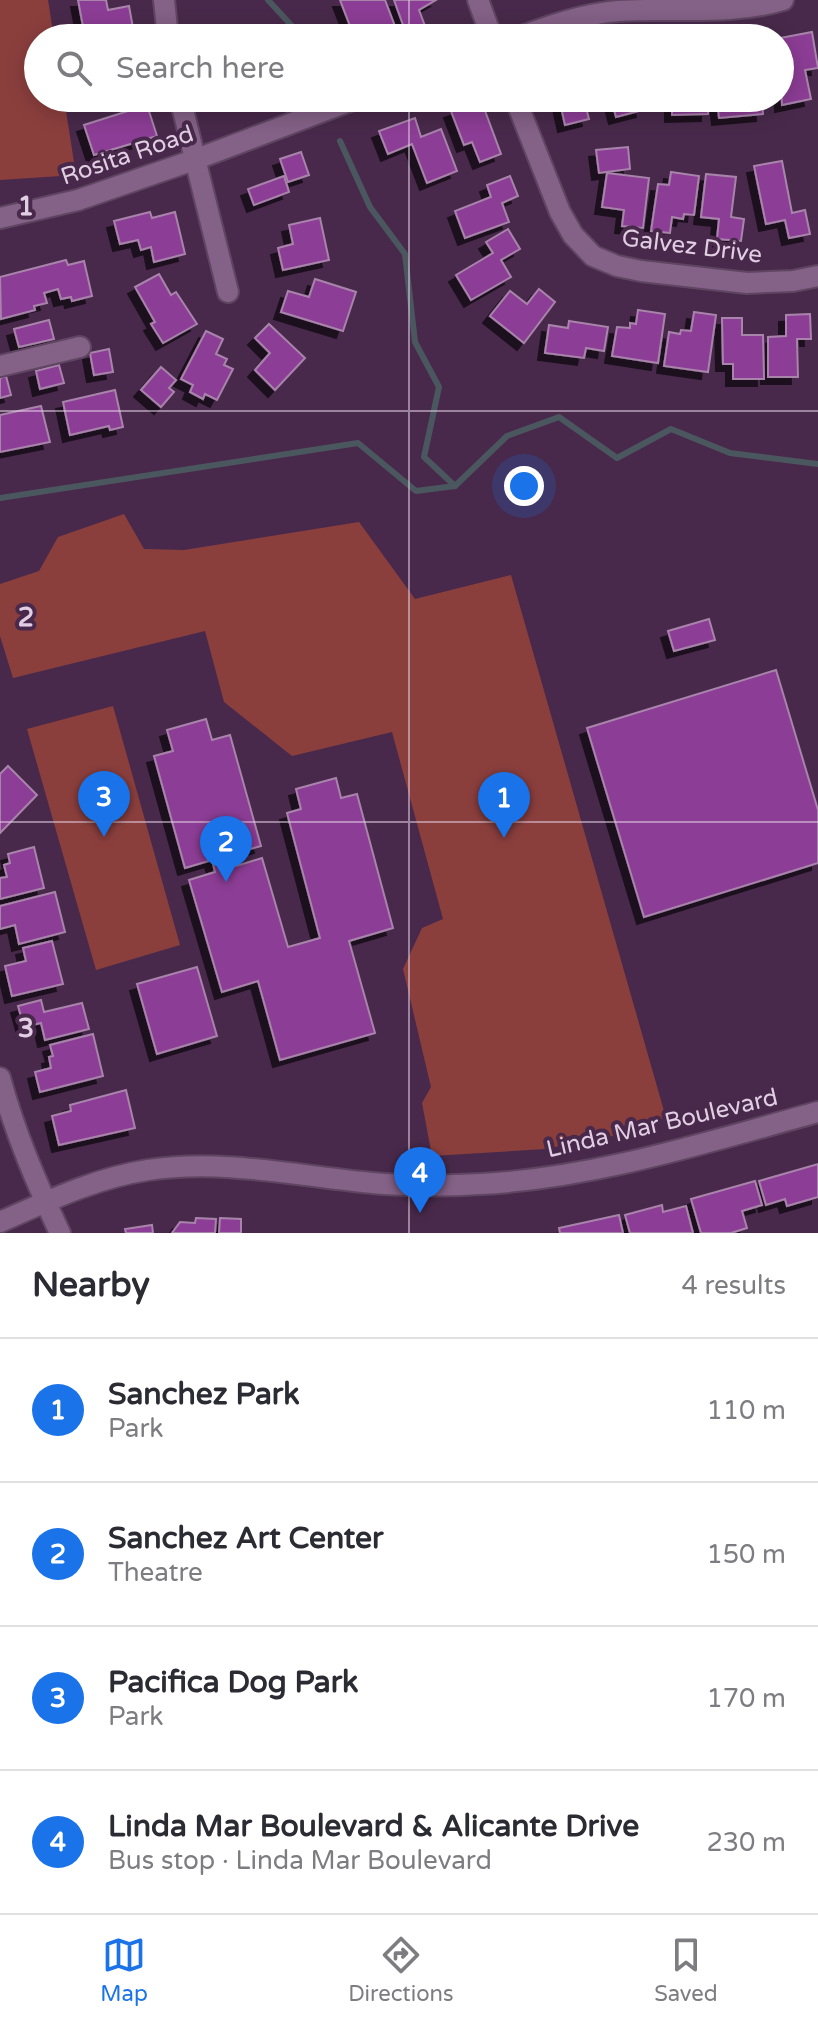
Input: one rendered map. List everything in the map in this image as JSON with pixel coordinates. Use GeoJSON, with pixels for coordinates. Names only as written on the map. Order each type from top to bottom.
{"type":"FeatureCollection","features":[{"type":"Feature","properties":{"kind":"street"},"geometry":{"type":"LineString","coordinates":[[164,0],[167,24]]}},
{"type":"Feature","properties":{"kind":"street"},"geometry":{"type":"LineString","coordinates":[[478,0],[487,24]]}},
{"type":"Feature","properties":{"kind":"street"},"geometry":{"type":"LineString","coordinates":[[555,24],[616,11],[705,10],[783,0]]}},
{"type":"Feature","properties":{"kind":"street"},"geometry":{"type":"LineString","coordinates":[[183,112],[228,292]]}},
{"type":"Feature","properties":{"kind":"street","name":"Rosita Road"},"geometry":{"type":"LineString","coordinates":[[0,218],[78,200],[321,112]]}},
{"type":"Feature","properties":{"kind":"street","name":"Galvez Drive"},"geometry":{"type":"LineString","coordinates":[[521,112],[560,212],[573,235],[593,256],[641,271],[747,283],[793,281],[818,276]]}},
{"type":"Feature","properties":{"kind":"street"},"geometry":{"type":"LineString","coordinates":[[0,366],[80,347]]}},
{"type":"Feature","properties":{"kind":"street"},"geometry":{"type":"LineString","coordinates":[[0,1078],[13,1126],[60,1233]]}},
{"type":"Feature","properties":{"kind":"street","name":"Linda Mar Boulevard"},"geometry":{"type":"LineString","coordinates":[[0,1222],[117,1176],[183,1167],[251,1168],[384,1184],[524,1180],[566,1175],[646,1158],[818,1112]]}},
{"type":"Feature","properties":{"kind":"shaded area"},"geometry":{"type":"Polygon","coordinates":[[[0,0],[48,0],[52,24],[24,24],[24,112],[66,112],[76,175],[0,180],[0,0]]]}},
{"type":"Feature","properties":{"kind":"shaded area"},"geometry":{"type":"Polygon","coordinates":[[[124,514],[144,549],[184,550],[359,522],[415,599],[511,575],[666,1118],[623,1134],[545,1149],[432,1156],[422,1103],[431,1087],[403,969],[422,928],[443,919],[392,732],[292,756],[224,702],[205,631],[13,678],[0,636],[0,584],[39,571],[58,537],[124,514]]]}},
{"type":"Feature","properties":{"kind":"shaded area"},"geometry":{"type":"Polygon","coordinates":[[[113,706],[180,945],[96,970],[27,729],[113,706]]]}},
{"type":"Feature","properties":{"kind":"building"},"geometry":{"type":"Polygon","coordinates":[[[78,0],[106,0],[108,10],[129,6],[132,24],[83,24],[78,0]]]}},
{"type":"Feature","properties":{"kind":"building"},"geometry":{"type":"Polygon","coordinates":[[[340,0],[385,0],[394,24],[349,24],[340,0]]]}},
{"type":"Feature","properties":{"kind":"building"},"geometry":{"type":"Polygon","coordinates":[[[394,0],[436,0],[419,10],[424,24],[403,24],[394,0]]]}},
{"type":"Feature","properties":{"kind":"building"},"geometry":{"type":"Polygon","coordinates":[[[812,32],[818,68],[805,70],[811,99],[794,103],[794,35],[812,32]]]}},
{"type":"Feature","properties":{"kind":"building"},"geometry":{"type":"Polygon","coordinates":[[[125,112],[149,112],[157,136],[94,155],[84,125],[125,112]]]}},
{"type":"Feature","properties":{"kind":"building"},"geometry":{"type":"Polygon","coordinates":[[[451,112],[485,112],[501,154],[480,162],[472,142],[464,145],[451,112]]]}},
{"type":"Feature","properties":{"kind":"building"},"geometry":{"type":"Polygon","coordinates":[[[562,112],[587,112],[589,119],[565,125],[562,112]]]}},
{"type":"Feature","properties":{"kind":"building"},"geometry":{"type":"Polygon","coordinates":[[[615,112],[635,112],[616,117],[615,112]]]}},
{"type":"Feature","properties":{"kind":"building"},"geometry":{"type":"Polygon","coordinates":[[[672,112],[708,112],[708,114],[672,115],[672,112]]]}},
{"type":"Feature","properties":{"kind":"building"},"geometry":{"type":"Polygon","coordinates":[[[718,112],[763,112],[763,114],[719,118],[718,112]]]}},
{"type":"Feature","properties":{"kind":"building"},"geometry":{"type":"Polygon","coordinates":[[[415,118],[421,137],[441,129],[457,171],[427,183],[412,144],[388,154],[379,131],[415,118]]]}},
{"type":"Feature","properties":{"kind":"building"},"geometry":{"type":"Polygon","coordinates":[[[628,147],[630,169],[599,173],[596,150],[628,147]]]}},
{"type":"Feature","properties":{"kind":"building"},"geometry":{"type":"Polygon","coordinates":[[[301,152],[309,175],[288,182],[280,159],[301,152]]]}},
{"type":"Feature","properties":{"kind":"building"},"geometry":{"type":"Polygon","coordinates":[[[782,161],[792,213],[805,210],[810,234],[789,238],[785,220],[766,224],[754,166],[782,161]]]}},
{"type":"Feature","properties":{"kind":"building"},"geometry":{"type":"Polygon","coordinates":[[[671,172],[699,176],[694,215],[684,214],[683,219],[672,217],[670,233],[651,231],[658,184],[669,185],[671,172]]]}},
{"type":"Feature","properties":{"kind":"building"},"geometry":{"type":"Polygon","coordinates":[[[607,173],[649,178],[643,228],[622,226],[624,210],[602,207],[607,173]]]}},
{"type":"Feature","properties":{"kind":"building"},"geometry":{"type":"Polygon","coordinates":[[[706,174],[736,177],[731,217],[744,219],[741,241],[717,239],[719,219],[701,217],[706,174]]]}},
{"type":"Feature","properties":{"kind":"building"},"geometry":{"type":"Polygon","coordinates":[[[284,176],[289,192],[254,205],[248,189],[284,176]]]}},
{"type":"Feature","properties":{"kind":"building"},"geometry":{"type":"Polygon","coordinates":[[[510,176],[518,196],[502,203],[509,222],[465,238],[455,211],[491,197],[487,185],[510,176]]]}},
{"type":"Feature","properties":{"kind":"building"},"geometry":{"type":"Polygon","coordinates":[[[150,212],[152,218],[175,212],[185,254],[154,262],[151,247],[141,250],[138,240],[120,244],[114,221],[150,212]]]}},
{"type":"Feature","properties":{"kind":"building"},"geometry":{"type":"Polygon","coordinates":[[[320,218],[329,260],[283,270],[278,248],[293,244],[289,225],[320,218]]]}},
{"type":"Feature","properties":{"kind":"building"},"geometry":{"type":"Polygon","coordinates":[[[508,229],[520,249],[501,260],[511,277],[471,300],[456,275],[493,253],[486,242],[508,229]]]}},
{"type":"Feature","properties":{"kind":"building"},"geometry":{"type":"Polygon","coordinates":[[[66,260],[68,265],[84,261],[92,296],[72,301],[71,297],[61,299],[58,289],[44,293],[47,303],[34,306],[35,310],[1,319],[0,277],[66,260]]]}},
{"type":"Feature","properties":{"kind":"building"},"geometry":{"type":"Polygon","coordinates":[[[159,274],[171,295],[176,292],[197,324],[163,343],[135,287],[159,274]]]}},
{"type":"Feature","properties":{"kind":"building"},"geometry":{"type":"Polygon","coordinates":[[[315,279],[356,292],[343,331],[281,312],[288,291],[309,297],[315,279]]]}},
{"type":"Feature","properties":{"kind":"building"},"geometry":{"type":"Polygon","coordinates":[[[539,289],[555,302],[524,343],[490,316],[510,291],[527,304],[539,289]]]}},
{"type":"Feature","properties":{"kind":"building"},"geometry":{"type":"Polygon","coordinates":[[[638,310],[665,314],[658,363],[612,356],[617,327],[630,328],[630,323],[636,324],[638,310]]]}},
{"type":"Feature","properties":{"kind":"building"},"geometry":{"type":"Polygon","coordinates":[[[694,312],[716,315],[708,372],[664,366],[669,332],[680,334],[681,330],[691,331],[694,312]]]}},
{"type":"Feature","properties":{"kind":"building"},"geometry":{"type":"Polygon","coordinates":[[[810,314],[811,339],[797,339],[798,377],[768,377],[768,337],[786,336],[786,315],[810,314]]]}},
{"type":"Feature","properties":{"kind":"building"},"geometry":{"type":"Polygon","coordinates":[[[722,318],[742,318],[742,335],[763,335],[764,379],[733,379],[733,364],[723,364],[722,318]]]}},
{"type":"Feature","properties":{"kind":"building"},"geometry":{"type":"Polygon","coordinates":[[[49,320],[54,339],[19,347],[14,329],[49,320]]]}},
{"type":"Feature","properties":{"kind":"building"},"geometry":{"type":"Polygon","coordinates":[[[569,321],[608,327],[604,351],[586,348],[584,358],[545,353],[549,325],[568,328],[569,321]]]}},
{"type":"Feature","properties":{"kind":"building"},"geometry":{"type":"Polygon","coordinates":[[[269,324],[305,358],[275,390],[255,370],[270,353],[255,338],[269,324]]]}},
{"type":"Feature","properties":{"kind":"building"},"geometry":{"type":"Polygon","coordinates":[[[206,331],[223,339],[216,354],[227,359],[224,365],[233,369],[217,400],[205,394],[203,399],[190,392],[193,385],[181,379],[206,331]]]}},
{"type":"Feature","properties":{"kind":"building"},"geometry":{"type":"Polygon","coordinates":[[[109,349],[113,372],[94,375],[90,353],[109,349]]]}},
{"type":"Feature","properties":{"kind":"building"},"geometry":{"type":"Polygon","coordinates":[[[59,365],[64,383],[40,389],[36,371],[59,365]]]}},
{"type":"Feature","properties":{"kind":"building"},"geometry":{"type":"Polygon","coordinates":[[[161,367],[176,380],[169,388],[174,392],[161,407],[141,390],[161,367]]]}},
{"type":"Feature","properties":{"kind":"building"},"geometry":{"type":"Polygon","coordinates":[[[6,376],[11,395],[0,398],[0,378],[6,376]]]}},
{"type":"Feature","properties":{"kind":"building"},"geometry":{"type":"Polygon","coordinates":[[[115,390],[123,427],[110,430],[109,426],[70,435],[63,402],[115,390]]]}},
{"type":"Feature","properties":{"kind":"building"},"geometry":{"type":"Polygon","coordinates":[[[41,406],[50,442],[0,452],[0,415],[41,406]]]}},
{"type":"Feature","properties":{"kind":"building"},"geometry":{"type":"Polygon","coordinates":[[[709,619],[715,640],[674,651],[668,631],[709,619]]]}},
{"type":"Feature","properties":{"kind":"building"},"geometry":{"type":"Polygon","coordinates":[[[776,670],[818,810],[818,863],[644,917],[587,728],[776,670]]]}},
{"type":"Feature","properties":{"kind":"building"},"geometry":{"type":"Polygon","coordinates":[[[206,719],[212,740],[230,735],[261,846],[232,854],[236,866],[262,858],[288,947],[320,938],[287,813],[301,809],[296,789],[336,778],[341,798],[357,794],[393,928],[349,941],[375,1033],[280,1060],[258,981],[222,992],[189,880],[215,872],[212,860],[185,868],[154,756],[173,751],[167,730],[206,719]]]}},
{"type":"Feature","properties":{"kind":"building"},"geometry":{"type":"Polygon","coordinates":[[[8,766],[37,795],[0,833],[0,774],[8,766]]]}},
{"type":"Feature","properties":{"kind":"building"},"geometry":{"type":"Polygon","coordinates":[[[34,847],[44,888],[0,899],[0,878],[7,877],[4,865],[10,863],[8,854],[34,847]]]}},
{"type":"Feature","properties":{"kind":"building"},"geometry":{"type":"Polygon","coordinates":[[[55,892],[65,932],[19,944],[15,925],[0,929],[0,906],[55,892]]]}},
{"type":"Feature","properties":{"kind":"building"},"geometry":{"type":"Polygon","coordinates":[[[52,941],[63,984],[12,996],[5,966],[26,961],[23,948],[52,941]]]}},
{"type":"Feature","properties":{"kind":"building"},"geometry":{"type":"Polygon","coordinates":[[[197,967],[217,1036],[157,1054],[137,984],[197,967]]]}},
{"type":"Feature","properties":{"kind":"building"},"geometry":{"type":"Polygon","coordinates":[[[41,1000],[44,1012],[82,1003],[89,1029],[45,1040],[41,1023],[24,1027],[18,1006],[41,1000]]]}},
{"type":"Feature","properties":{"kind":"building"},"geometry":{"type":"Polygon","coordinates":[[[93,1034],[103,1076],[40,1092],[35,1072],[51,1068],[49,1057],[53,1056],[50,1045],[93,1034]]]}},
{"type":"Feature","properties":{"kind":"building"},"geometry":{"type":"Polygon","coordinates":[[[126,1090],[135,1128],[59,1145],[52,1116],[71,1111],[70,1105],[126,1090]]]}},
{"type":"Feature","properties":{"kind":"building"},"geometry":{"type":"Polygon","coordinates":[[[818,1164],[818,1197],[787,1206],[785,1199],[766,1205],[759,1181],[818,1164]]]}},
{"type":"Feature","properties":{"kind":"building"},"geometry":{"type":"Polygon","coordinates":[[[755,1181],[762,1205],[742,1211],[747,1228],[731,1233],[701,1233],[691,1199],[755,1181]]]}},
{"type":"Feature","properties":{"kind":"building"},"geometry":{"type":"Polygon","coordinates":[[[662,1205],[663,1212],[686,1206],[693,1233],[630,1233],[625,1215],[662,1205]]]}},
{"type":"Feature","properties":{"kind":"building"},"geometry":{"type":"Polygon","coordinates":[[[619,1215],[623,1233],[560,1233],[559,1228],[619,1215]]]}},
{"type":"Feature","properties":{"kind":"building"},"geometry":{"type":"Polygon","coordinates":[[[196,1218],[216,1219],[215,1233],[172,1233],[180,1222],[195,1223],[196,1218]]]}},
{"type":"Feature","properties":{"kind":"building"},"geometry":{"type":"Polygon","coordinates":[[[220,1218],[241,1219],[241,1233],[219,1233],[220,1218]]]}},
{"type":"Feature","properties":{"kind":"building"},"geometry":{"type":"Polygon","coordinates":[[[152,1225],[153,1233],[126,1233],[125,1229],[152,1225]]]}},
{"type":"Feature","properties":{"kind":"waterway"},"geometry":{"type":"LineString","coordinates":[[268,0],[290,24]]}},
{"type":"Feature","properties":{"kind":"waterway"},"geometry":{"type":"LineString","coordinates":[[340,141],[370,207],[405,254],[415,342],[439,387],[424,457],[455,486]]}},
{"type":"Feature","properties":{"kind":"waterway"},"geometry":{"type":"LineString","coordinates":[[455,486],[507,436],[559,417],[617,458],[671,429],[730,453],[818,464]]}},
{"type":"Feature","properties":{"kind":"waterway"},"geometry":{"type":"LineString","coordinates":[[0,498],[358,443],[416,491],[455,486]]}},
{"type":"Feature","properties":{"kind":"place","name":"Pacifica Dog Park"},"geometry":{"type":"Point","coordinates":[104,837]}},
{"type":"Feature","properties":{"kind":"place","name":"Sanchez Park"},"geometry":{"type":"Point","coordinates":[504,838]}},
{"type":"Feature","properties":{"kind":"place","name":"Sanchez Art Center"},"geometry":{"type":"Point","coordinates":[226,882]}},
{"type":"Feature","properties":{"kind":"place","name":"Linda Mar Boulevard & Alicante Drive"},"geometry":{"type":"Point","coordinates":[420,1213]}}]}
